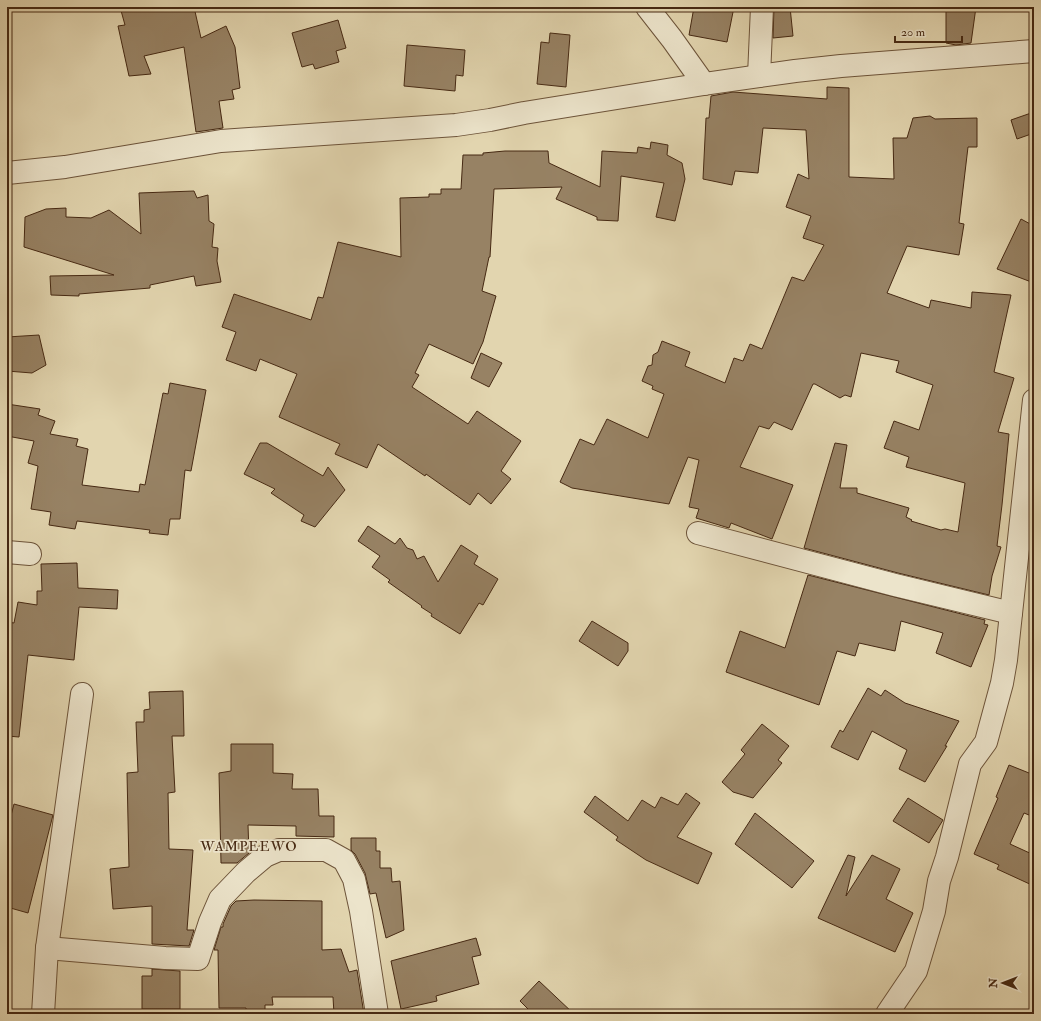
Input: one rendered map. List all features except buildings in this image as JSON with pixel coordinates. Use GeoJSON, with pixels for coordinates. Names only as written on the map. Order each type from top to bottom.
{"type":"FeatureCollection","features":[{"type":"Feature","properties":{"kind":"street"},"geometry":{"type":"LineString","coordinates":[[647,7],[704,84]]}},
{"type":"Feature","properties":{"kind":"street"},"geometry":{"type":"LineString","coordinates":[[759,76],[762,7]]}},
{"type":"Feature","properties":{"kind":"street"},"geometry":{"type":"LineString","coordinates":[[7,173],[65,167],[221,142],[456,125],[704,84],[841,66],[1034,51]]}},
{"type":"Feature","properties":{"kind":"street"},"geometry":{"type":"LineString","coordinates":[[887,1014],[916,971],[927,938],[934,911],[939,881],[947,857],[970,764],[986,742],[1000,691],[1006,660],[1034,400]]}},
{"type":"Feature","properties":{"kind":"street"},"geometry":{"type":"LineString","coordinates":[[698,533],[895,585],[1011,613]]}},
{"type":"Feature","properties":{"kind":"street"},"geometry":{"type":"LineString","coordinates":[[7,552],[30,554]]}},
{"type":"Feature","properties":{"kind":"street"},"geometry":{"type":"LineString","coordinates":[[42,1014],[47,948],[82,694]]}},
{"type":"Feature","properties":{"kind":"street"},"geometry":{"type":"LineString","coordinates":[[47,948],[165,958],[198,959],[210,922],[220,899],[246,872],[265,856],[279,850],[326,850],[344,860],[354,880],[361,911],[377,1014]]}},
{"type":"Feature","properties":{"kind":"district","name":"WAMPEEWO"},"geometry":{"type":"Point","coordinates":[249,846]}}]}
